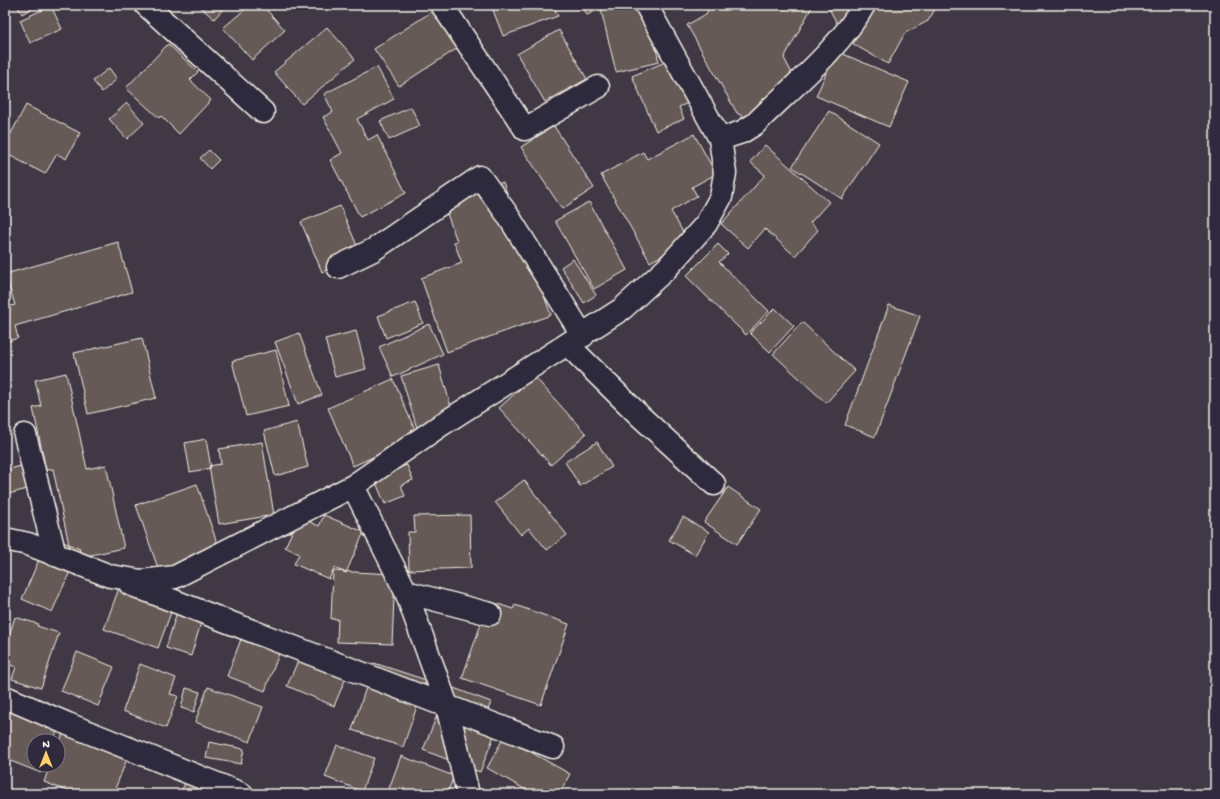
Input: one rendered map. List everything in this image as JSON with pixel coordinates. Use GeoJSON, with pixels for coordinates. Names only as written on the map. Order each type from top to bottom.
{"type":"FeatureCollection","features":[{"type":"Feature","properties":{"kind":"street"},"geometry":{"type":"LineString","coordinates":[[146,5],[263,112]]}},
{"type":"Feature","properties":{"kind":"street"},"geometry":{"type":"LineString","coordinates":[[442,5],[525,129],[598,87]]}},
{"type":"Feature","properties":{"kind":"street"},"geometry":{"type":"LineString","coordinates":[[110,576],[142,581],[175,577],[353,486],[441,425],[622,309],[666,269],[706,224],[721,197],[725,173],[720,138],[646,5]]}},
{"type":"Feature","properties":{"kind":"street"},"geometry":{"type":"LineString","coordinates":[[720,138],[742,132],[755,124],[837,42],[856,19],[864,5]]}},
{"type":"Feature","properties":{"kind":"street"},"geometry":{"type":"LineString","coordinates":[[338,267],[373,250],[480,177],[507,214],[575,340],[640,416],[714,484]]}},
{"type":"Feature","properties":{"kind":"street"},"geometry":{"type":"LineString","coordinates":[[25,435],[55,555]]}},
{"type":"Feature","properties":{"kind":"street"},"geometry":{"type":"LineString","coordinates":[[353,486],[406,592],[446,706],[468,794]]}},
{"type":"Feature","properties":{"kind":"street"},"geometry":{"type":"LineString","coordinates":[[5,539],[28,544],[553,747]]}},
{"type":"Feature","properties":{"kind":"street"},"geometry":{"type":"LineString","coordinates":[[406,592],[490,614]]}},
{"type":"Feature","properties":{"kind":"street"},"geometry":{"type":"LineString","coordinates":[[5,697],[242,794]]}},
{"type":"Feature","properties":{"kind":"building"},"geometry":{"type":"Polygon","coordinates":[[[17,5],[36,5],[36,6],[22,14],[17,5]]]}},
{"type":"Feature","properties":{"kind":"building"},"geometry":{"type":"Polygon","coordinates":[[[198,5],[227,5],[214,19],[198,5]]]}},
{"type":"Feature","properties":{"kind":"building"},"geometry":{"type":"Polygon","coordinates":[[[250,5],[262,5],[285,30],[252,60],[223,28],[250,5]]]}},
{"type":"Feature","properties":{"kind":"building"},"geometry":{"type":"Polygon","coordinates":[[[491,5],[553,5],[558,16],[503,36],[491,5]]]}},
{"type":"Feature","properties":{"kind":"building"},"geometry":{"type":"Polygon","coordinates":[[[582,5],[608,5],[587,15],[582,5]]]}},
{"type":"Feature","properties":{"kind":"building"},"geometry":{"type":"Polygon","coordinates":[[[623,5],[646,5],[659,62],[616,72],[601,10],[623,5]]]}},
{"type":"Feature","properties":{"kind":"building"},"geometry":{"type":"Polygon","coordinates":[[[711,5],[733,5],[736,7],[737,5],[813,5],[784,58],[794,77],[754,123],[737,113],[687,25],[706,14],[711,5]]]}},
{"type":"Feature","properties":{"kind":"building"},"geometry":{"type":"Polygon","coordinates":[[[827,5],[867,5],[838,25],[827,5]]]}},
{"type":"Feature","properties":{"kind":"building"},"geometry":{"type":"Polygon","coordinates":[[[875,5],[937,6],[928,21],[905,33],[888,64],[853,44],[875,5]]]}},
{"type":"Feature","properties":{"kind":"building"},"geometry":{"type":"Polygon","coordinates":[[[51,6],[62,29],[30,43],[20,20],[51,6]]]}},
{"type":"Feature","properties":{"kind":"building"},"geometry":{"type":"Polygon","coordinates":[[[436,9],[461,46],[399,86],[374,49],[436,9]]]}},
{"type":"Feature","properties":{"kind":"building"},"geometry":{"type":"Polygon","coordinates":[[[327,27],[355,59],[302,104],[274,72],[327,27]]]}},
{"type":"Feature","properties":{"kind":"building"},"geometry":{"type":"Polygon","coordinates":[[[559,30],[587,79],[545,102],[517,54],[559,30]]]}},
{"type":"Feature","properties":{"kind":"building"},"geometry":{"type":"Polygon","coordinates":[[[168,44],[198,72],[190,80],[211,100],[179,134],[161,116],[159,118],[126,88],[168,44]]]}},
{"type":"Feature","properties":{"kind":"building"},"geometry":{"type":"Polygon","coordinates":[[[836,51],[909,82],[889,127],[816,96],[836,51]]]}},
{"type":"Feature","properties":{"kind":"building"},"geometry":{"type":"Polygon","coordinates":[[[670,60],[688,103],[679,107],[684,119],[656,131],[632,76],[670,60]]]}},
{"type":"Feature","properties":{"kind":"building"},"geometry":{"type":"Polygon","coordinates":[[[377,67],[394,99],[357,119],[368,140],[377,135],[406,193],[360,217],[330,160],[342,153],[323,117],[333,112],[324,94],[377,67]]]}},
{"type":"Feature","properties":{"kind":"building"},"geometry":{"type":"Polygon","coordinates":[[[109,68],[117,79],[102,92],[93,81],[109,68]]]}},
{"type":"Feature","properties":{"kind":"building"},"geometry":{"type":"Polygon","coordinates":[[[127,103],[144,123],[127,139],[109,119],[127,103]]]}},
{"type":"Feature","properties":{"kind":"building"},"geometry":{"type":"Polygon","coordinates":[[[26,105],[80,133],[66,159],[57,154],[45,174],[5,153],[5,145],[26,105]]]}},
{"type":"Feature","properties":{"kind":"building"},"geometry":{"type":"Polygon","coordinates":[[[411,107],[420,126],[389,140],[380,121],[411,107]]]}},
{"type":"Feature","properties":{"kind":"building"},"geometry":{"type":"Polygon","coordinates":[[[829,111],[879,143],[842,199],[792,167],[829,111]]]}},
{"type":"Feature","properties":{"kind":"building"},"geometry":{"type":"Polygon","coordinates":[[[554,126],[594,188],[562,209],[521,147],[554,126]]]}},
{"type":"Feature","properties":{"kind":"building"},"geometry":{"type":"Polygon","coordinates":[[[694,134],[716,174],[692,187],[697,196],[671,211],[688,241],[650,262],[601,175],[643,152],[647,159],[694,134]]]}},
{"type":"Feature","properties":{"kind":"building"},"geometry":{"type":"Polygon","coordinates":[[[765,145],[829,202],[810,223],[818,230],[795,256],[765,229],[748,248],[721,224],[765,175],[750,162],[765,145]]]}},
{"type":"Feature","properties":{"kind":"building"},"geometry":{"type":"Polygon","coordinates":[[[209,150],[219,160],[210,169],[200,158],[209,150]]]}},
{"type":"Feature","properties":{"kind":"building"},"geometry":{"type":"Polygon","coordinates":[[[503,182],[551,315],[447,352],[421,278],[462,263],[454,242],[457,241],[443,203],[503,182]]]}},
{"type":"Feature","properties":{"kind":"building"},"geometry":{"type":"Polygon","coordinates":[[[589,202],[627,270],[594,289],[555,221],[589,202]]]}},
{"type":"Feature","properties":{"kind":"building"},"geometry":{"type":"Polygon","coordinates":[[[340,206],[361,255],[322,272],[301,222],[340,206]]]}},
{"type":"Feature","properties":{"kind":"building"},"geometry":{"type":"Polygon","coordinates":[[[118,242],[132,292],[15,326],[18,338],[5,342],[5,300],[7,307],[15,305],[5,274],[118,242]]]}},
{"type":"Feature","properties":{"kind":"building"},"geometry":{"type":"Polygon","coordinates":[[[718,244],[728,254],[719,262],[769,311],[746,335],[686,276],[718,244]]]}},
{"type":"Feature","properties":{"kind":"building"},"geometry":{"type":"Polygon","coordinates":[[[573,259],[596,295],[584,303],[561,267],[573,259]]]}},
{"type":"Feature","properties":{"kind":"building"},"geometry":{"type":"Polygon","coordinates":[[[415,302],[423,323],[386,338],[378,316],[415,302]]]}},
{"type":"Feature","properties":{"kind":"building"},"geometry":{"type":"Polygon","coordinates":[[[889,305],[920,316],[875,437],[845,425],[889,305]]]}},
{"type":"Feature","properties":{"kind":"building"},"geometry":{"type":"Polygon","coordinates":[[[775,308],[794,326],[770,352],[750,333],[775,308]]]}},
{"type":"Feature","properties":{"kind":"building"},"geometry":{"type":"Polygon","coordinates":[[[802,322],[855,371],[826,403],[773,354],[802,322]]]}},
{"type":"Feature","properties":{"kind":"building"},"geometry":{"type":"Polygon","coordinates":[[[429,324],[443,354],[393,377],[379,347],[429,324]]]}},
{"type":"Feature","properties":{"kind":"building"},"geometry":{"type":"Polygon","coordinates":[[[356,331],[366,369],[335,377],[325,339],[356,331]]]}},
{"type":"Feature","properties":{"kind":"building"},"geometry":{"type":"Polygon","coordinates":[[[299,333],[322,395],[298,404],[275,342],[299,333]]]}},
{"type":"Feature","properties":{"kind":"building"},"geometry":{"type":"Polygon","coordinates":[[[142,338],[156,398],[88,414],[74,353],[142,338]]]}},
{"type":"Feature","properties":{"kind":"building"},"geometry":{"type":"Polygon","coordinates":[[[276,350],[289,406],[246,416],[232,361],[276,350]]]}},
{"type":"Feature","properties":{"kind":"building"},"geometry":{"type":"Polygon","coordinates":[[[439,365],[454,417],[417,428],[401,376],[439,365]]]}},
{"type":"Feature","properties":{"kind":"building"},"geometry":{"type":"Polygon","coordinates":[[[66,373],[87,469],[106,465],[124,548],[72,559],[53,469],[46,470],[33,408],[41,406],[35,380],[66,373]]]}},
{"type":"Feature","properties":{"kind":"building"},"geometry":{"type":"Polygon","coordinates":[[[534,376],[586,434],[551,465],[499,408],[534,376]]]}},
{"type":"Feature","properties":{"kind":"building"},"geometry":{"type":"Polygon","coordinates":[[[393,379],[418,437],[353,466],[328,408],[393,379]]]}},
{"type":"Feature","properties":{"kind":"building"},"geometry":{"type":"Polygon","coordinates":[[[297,422],[308,467],[275,476],[264,431],[297,422]]]}},
{"type":"Feature","properties":{"kind":"building"},"geometry":{"type":"Polygon","coordinates":[[[206,439],[211,468],[190,472],[185,443],[206,439]]]}},
{"type":"Feature","properties":{"kind":"building"},"geometry":{"type":"Polygon","coordinates":[[[262,442],[274,515],[219,524],[209,466],[221,464],[219,449],[262,442]]]}},
{"type":"Feature","properties":{"kind":"building"},"geometry":{"type":"Polygon","coordinates":[[[597,442],[612,467],[580,486],[565,462],[597,442]]]}},
{"type":"Feature","properties":{"kind":"building"},"geometry":{"type":"Polygon","coordinates":[[[407,465],[413,480],[401,485],[405,496],[385,504],[374,478],[407,465]]]}},
{"type":"Feature","properties":{"kind":"building"},"geometry":{"type":"Polygon","coordinates":[[[21,466],[27,489],[5,495],[5,468],[6,470],[21,466]]]}},
{"type":"Feature","properties":{"kind":"building"},"geometry":{"type":"Polygon","coordinates":[[[524,480],[567,535],[547,550],[529,528],[521,535],[495,502],[524,480]]]}},
{"type":"Feature","properties":{"kind":"building"},"geometry":{"type":"Polygon","coordinates":[[[197,484],[219,549],[159,571],[136,505],[197,484]]]}},
{"type":"Feature","properties":{"kind":"building"},"geometry":{"type":"Polygon","coordinates":[[[728,487],[761,509],[737,544],[704,522],[728,487]]]}},
{"type":"Feature","properties":{"kind":"building"},"geometry":{"type":"Polygon","coordinates":[[[324,515],[364,532],[346,573],[334,568],[329,579],[294,564],[299,554],[285,547],[299,517],[319,526],[324,515]]]}},
{"type":"Feature","properties":{"kind":"building"},"geometry":{"type":"Polygon","coordinates":[[[470,515],[471,568],[409,570],[408,532],[415,532],[414,516],[470,515]]]}},
{"type":"Feature","properties":{"kind":"building"},"geometry":{"type":"Polygon","coordinates":[[[683,517],[709,532],[695,555],[669,540],[683,517]]]}},
{"type":"Feature","properties":{"kind":"building"},"geometry":{"type":"Polygon","coordinates":[[[49,536],[80,549],[52,612],[22,599],[49,536]]]}},
{"type":"Feature","properties":{"kind":"building"},"geometry":{"type":"Polygon","coordinates":[[[333,571],[395,574],[392,644],[337,642],[338,619],[331,619],[333,571]]]}},
{"type":"Feature","properties":{"kind":"building"},"geometry":{"type":"Polygon","coordinates":[[[119,588],[173,607],[158,648],[104,629],[119,588]]]}},
{"type":"Feature","properties":{"kind":"building"},"geometry":{"type":"Polygon","coordinates":[[[489,601],[513,609],[515,605],[569,624],[541,705],[462,678],[489,601]]]}},
{"type":"Feature","properties":{"kind":"building"},"geometry":{"type":"Polygon","coordinates":[[[179,605],[204,613],[191,656],[166,648],[179,605]]]}},
{"type":"Feature","properties":{"kind":"building"},"geometry":{"type":"Polygon","coordinates":[[[15,617],[38,624],[37,626],[59,633],[41,688],[12,679],[16,667],[5,663],[5,648],[15,617]]]}},
{"type":"Feature","properties":{"kind":"building"},"geometry":{"type":"Polygon","coordinates":[[[246,626],[284,640],[265,691],[227,676],[246,626]]]}},
{"type":"Feature","properties":{"kind":"building"},"geometry":{"type":"Polygon","coordinates":[[[307,640],[354,659],[334,706],[287,686],[307,640]]]}},
{"type":"Feature","properties":{"kind":"building"},"geometry":{"type":"Polygon","coordinates":[[[77,652],[114,667],[98,706],[61,691],[77,652]]]}},
{"type":"Feature","properties":{"kind":"building"},"geometry":{"type":"Polygon","coordinates":[[[374,663],[426,680],[403,747],[352,730],[374,663]]]}},
{"type":"Feature","properties":{"kind":"building"},"geometry":{"type":"Polygon","coordinates":[[[140,664],[176,678],[170,694],[178,696],[166,728],[123,711],[140,664]]]}},
{"type":"Feature","properties":{"kind":"building"},"geometry":{"type":"Polygon","coordinates":[[[208,687],[263,707],[250,742],[195,722],[208,687]]]}},
{"type":"Feature","properties":{"kind":"building"},"geometry":{"type":"Polygon","coordinates":[[[451,687],[491,702],[485,718],[499,723],[480,772],[423,750],[438,713],[451,687]]]}},
{"type":"Feature","properties":{"kind":"building"},"geometry":{"type":"Polygon","coordinates":[[[186,688],[200,692],[194,712],[181,708],[186,688]]]}},
{"type":"Feature","properties":{"kind":"building"},"geometry":{"type":"Polygon","coordinates":[[[5,696],[65,713],[56,733],[26,733],[26,767],[8,760],[5,769],[5,696]]]}},
{"type":"Feature","properties":{"kind":"building"},"geometry":{"type":"Polygon","coordinates":[[[65,729],[129,754],[113,794],[75,794],[44,782],[47,773],[66,773],[66,733],[63,733],[65,729]]]}},
{"type":"Feature","properties":{"kind":"building"},"geometry":{"type":"Polygon","coordinates":[[[504,737],[570,774],[559,794],[533,794],[487,768],[504,737]]]}},
{"type":"Feature","properties":{"kind":"building"},"geometry":{"type":"Polygon","coordinates":[[[209,742],[244,749],[241,764],[206,758],[209,742]]]}},
{"type":"Feature","properties":{"kind":"building"},"geometry":{"type":"Polygon","coordinates":[[[337,745],[374,758],[362,791],[325,777],[337,745]]]}},
{"type":"Feature","properties":{"kind":"building"},"geometry":{"type":"Polygon","coordinates":[[[401,756],[454,776],[447,794],[387,794],[401,756]]]}},
{"type":"Feature","properties":{"kind":"building"},"geometry":{"type":"Polygon","coordinates":[[[194,763],[234,794],[180,794],[194,763]]]}}]}
